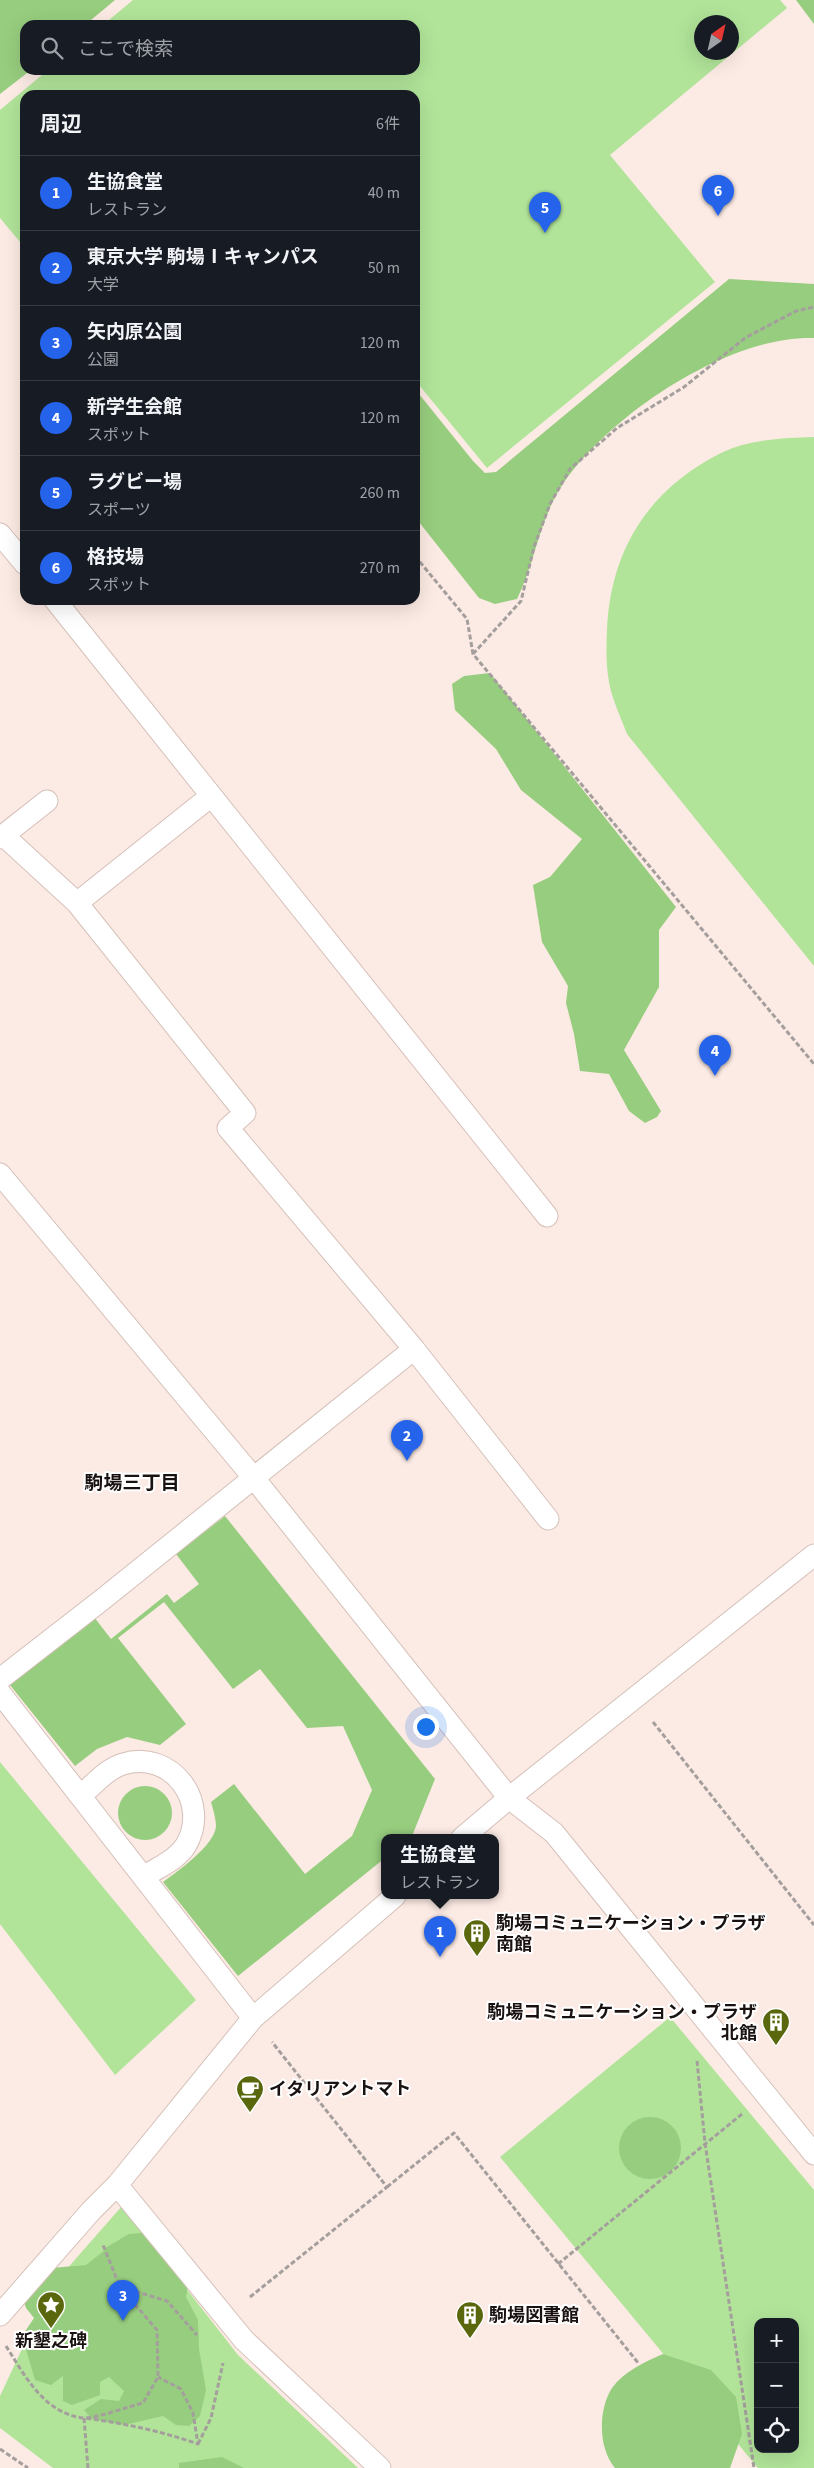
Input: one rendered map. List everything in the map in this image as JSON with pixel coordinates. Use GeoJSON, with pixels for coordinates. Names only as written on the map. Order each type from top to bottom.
{"type":"FeatureCollection","features":[{"type":"Feature","properties":{"kind":"lane"},"geometry":{"type":"LineString","coordinates":[[0,534],[20,558]]}},
{"type":"Feature","properties":{"kind":"lane"},"geometry":{"type":"LineString","coordinates":[[59,605],[547,1216]]}},
{"type":"Feature","properties":{"kind":"lane"},"geometry":{"type":"LineString","coordinates":[[76,903],[211,796]]}},
{"type":"Feature","properties":{"kind":"lane"},"geometry":{"type":"LineString","coordinates":[[47,801],[2,837],[76,903],[245,1113],[228,1128],[414,1349],[548,1519]]}},
{"type":"Feature","properties":{"kind":"lane"},"geometry":{"type":"LineString","coordinates":[[0,1174],[253,1477],[509,1798],[554,1833],[814,2154]]}},
{"type":"Feature","properties":{"kind":"lane"},"geometry":{"type":"LineString","coordinates":[[0,1679],[414,1349]]}},
{"type":"Feature","properties":{"kind":"lane"},"geometry":{"type":"LineString","coordinates":[[467,1834],[509,1798],[635,1700],[814,1555]]}},
{"type":"Feature","properties":{"kind":"lane"},"geometry":{"type":"LineString","coordinates":[[0,1693],[253,2018]]}},
{"type":"Feature","properties":{"kind":"lane"},"geometry":{"type":"LineString","coordinates":[[80,1796],[107,1772],[122,1764],[138,1761],[164,1767],[184,1782],[192,1798],[195,1815],[193,1832],[185,1847],[173,1860],[144,1878]]}},
{"type":"Feature","properties":{"kind":"lane"},"geometry":{"type":"LineString","coordinates":[[0,2315],[91,2211],[117,2185],[253,2018],[392,1899]]}},
{"type":"Feature","properties":{"kind":"lane"},"geometry":{"type":"LineString","coordinates":[[117,2185],[244,2340],[380,2468]]}},
{"type":"Feature","properties":{"kind":"path"},"geometry":{"type":"LineString","coordinates":[[473,654],[521,601],[534,547],[550,504],[570,469],[617,428],[684,387],[745,338],[796,312],[814,307]]}},
{"type":"Feature","properties":{"kind":"path"},"geometry":{"type":"LineString","coordinates":[[420,562],[467,619],[473,654],[814,1064]]}},
{"type":"Feature","properties":{"kind":"path"},"geometry":{"type":"LineString","coordinates":[[635,1700],[814,1925]]}},
{"type":"Feature","properties":{"kind":"path"},"geometry":{"type":"LineString","coordinates":[[697,2059],[705,2143],[754,2468]]}},
{"type":"Feature","properties":{"kind":"path"},"geometry":{"type":"LineString","coordinates":[[290,2064],[387,2187]]}},
{"type":"Feature","properties":{"kind":"path"},"geometry":{"type":"LineString","coordinates":[[558,2264],[766,2095]]}},
{"type":"Feature","properties":{"kind":"path"},"geometry":{"type":"LineString","coordinates":[[248,2298],[454,2133],[639,2364]]}},
{"type":"Feature","properties":{"kind":"path"},"geometry":{"type":"LineString","coordinates":[[84,2418],[143,2403],[158,2377],[157,2330],[120,2287],[91,2211]]}},
{"type":"Feature","properties":{"kind":"path"},"geometry":{"type":"LineString","coordinates":[[120,2287],[167,2301],[201,2338]]}},
{"type":"Feature","properties":{"kind":"path"},"geometry":{"type":"LineString","coordinates":[[198,2444],[211,2418],[231,2322]]}},
{"type":"Feature","properties":{"kind":"path"},"geometry":{"type":"LineString","coordinates":[[4,2342],[28,2380],[52,2408],[84,2418],[171,2434],[198,2444]]}},
{"type":"Feature","properties":{"kind":"path"},"geometry":{"type":"LineString","coordinates":[[158,2377],[181,2390],[193,2413],[198,2444]]}},
{"type":"Feature","properties":{"kind":"path"},"geometry":{"type":"LineString","coordinates":[[84,2418],[88,2468]]}},
{"type":"Feature","properties":{"kind":"path"},"geometry":{"type":"LineString","coordinates":[[0,2449],[28,2468]]}},
{"type":"Feature","properties":{"kind":"shaded area"},"geometry":{"type":"Polygon","coordinates":[[[0,0],[814,0],[814,2468],[0,2468],[0,0]]]}},
{"type":"Feature","properties":{"kind":"green space"},"geometry":{"type":"Polygon","coordinates":[[[0,0],[115,0],[91,20],[20,20],[20,75],[25,75],[0,94],[0,0]]]}},
{"type":"Feature","properties":{"kind":"green space"},"geometry":{"type":"Polygon","coordinates":[[[133,0],[780,0],[787,8],[739,48],[739,15],[694,15],[694,60],[724,60],[610,155],[715,282],[487,468],[420,386],[420,90],[24,90],[42,75],[420,75],[420,20],[109,20],[133,0]]]}},
{"type":"Feature","properties":{"kind":"green space"},"geometry":{"type":"Polygon","coordinates":[[[796,0],[814,0],[814,24],[796,0]]]}},
{"type":"Feature","properties":{"kind":"green space"},"geometry":{"type":"Polygon","coordinates":[[[20,93],[20,242],[0,218],[0,110],[20,93]]]}},
{"type":"Feature","properties":{"kind":"green space"},"geometry":{"type":"Polygon","coordinates":[[[729,279],[814,284],[814,338],[780,341],[745,350],[708,365],[672,385],[608,433],[582,460],[561,487],[547,514],[517,599],[495,604],[479,598],[420,523],[420,395],[473,461],[485,473],[496,472],[729,279]]]}},
{"type":"Feature","properties":{"kind":"green space"},"geometry":{"type":"Polygon","coordinates":[[[814,437],[814,966],[627,734],[609,684],[606,646],[610,602],[616,574],[625,549],[638,525],[654,504],[673,485],[696,468],[732,448],[767,440],[814,437]]]}},
{"type":"Feature","properties":{"kind":"green space"},"geometry":{"type":"Polygon","coordinates":[[[490,673],[676,907],[659,930],[659,987],[624,1050],[661,1111],[657,1117],[645,1123],[629,1111],[609,1074],[580,1071],[574,1034],[566,1003],[568,986],[542,942],[533,885],[550,877],[582,839],[521,790],[496,749],[455,710],[452,684],[464,676],[490,673]]]}},
{"type":"Feature","properties":{"kind":"green space"},"geometry":{"type":"Polygon","coordinates":[[[225,1516],[435,1779],[413,1834],[381,1834],[381,1861],[238,1976],[163,1882],[195,1857],[209,1841],[216,1826],[211,1802],[234,1784],[305,1874],[352,1836],[372,1790],[343,1726],[307,1728],[260,1669],[233,1689],[164,1602],[118,1638],[186,1724],[160,1745],[127,1737],[97,1749],[75,1766],[10,1685],[94,1617],[111,1639],[167,1594],[174,1603],[199,1584],[176,1554],[225,1516]]]}},
{"type":"Feature","properties":{"kind":"green space"},"geometry":{"type":"Polygon","coordinates":[[[0,1762],[196,2000],[115,2075],[0,1924],[0,1762]]]}},
{"type":"Feature","properties":{"kind":"green space"},"geometry":{"type":"Polygon","coordinates":[[[145,1786],[155,1788],[164,1794],[170,1803],[172,1813],[170,1823],[164,1832],[155,1838],[145,1840],[135,1838],[126,1832],[120,1823],[118,1813],[120,1803],[126,1794],[135,1788],[145,1786]]]}},
{"type":"Feature","properties":{"kind":"green space"},"geometry":{"type":"Polygon","coordinates":[[[670,2017],[814,2190],[814,2468],[758,2468],[500,2157],[670,2017]]]}},
{"type":"Feature","properties":{"kind":"green space"},"geometry":{"type":"Polygon","coordinates":[[[644,2117],[656,2117],[672,2126],[679,2136],[681,2148],[679,2160],[672,2170],[656,2179],[644,2179],[633,2174],[624,2165],[619,2154],[619,2142],[624,2131],[633,2122],[644,2117]]]}},
{"type":"Feature","properties":{"kind":"green space"},"geometry":{"type":"Polygon","coordinates":[[[122,2206],[238,2355],[358,2468],[53,2468],[0,2428],[0,2396],[51,2287],[122,2206]]]}},
{"type":"Feature","properties":{"kind":"green space"},"geometry":{"type":"Polygon","coordinates":[[[164,2231],[192,2262],[186,2297],[198,2320],[199,2349],[206,2390],[200,2416],[189,2426],[176,2425],[163,2416],[124,2425],[92,2419],[84,2410],[101,2399],[119,2401],[124,2391],[109,2377],[100,2382],[100,2395],[72,2405],[63,2401],[63,2376],[51,2385],[35,2380],[22,2336],[34,2318],[26,2308],[17,2281],[40,2269],[86,2265],[105,2248],[129,2234],[164,2231]]]}},
{"type":"Feature","properties":{"kind":"green space"},"geometry":{"type":"Polygon","coordinates":[[[663,2354],[711,2370],[736,2397],[742,2434],[730,2468],[615,2468],[609,2460],[605,2450],[602,2429],[602,2418],[607,2397],[622,2377],[649,2360],[663,2354]]]}},
{"type":"Feature","properties":{"kind":"green space"},"geometry":{"type":"Polygon","coordinates":[[[222,2457],[244,2468],[179,2468],[179,2463],[222,2457]]]}},
{"type":"Feature","properties":{"kind":"place","name":"格技場"},"geometry":{"type":"Point","coordinates":[718,216]}},
{"type":"Feature","properties":{"kind":"place","name":"ラグビー場"},"geometry":{"type":"Point","coordinates":[545,233]}},
{"type":"Feature","properties":{"kind":"place","name":"新学生会館"},"geometry":{"type":"Point","coordinates":[715,1076]}},
{"type":"Feature","properties":{"kind":"place","name":"東京大学 駒場Ⅰキャンパス"},"geometry":{"type":"Point","coordinates":[407,1461]}},
{"type":"Feature","properties":{"kind":"place","name":"生協食堂"},"geometry":{"type":"Point","coordinates":[440,1957]}},
{"type":"Feature","properties":{"kind":"place","name":"駒場コミュニケーション・プラザ 南館"},"geometry":{"type":"Point","coordinates":[477,1957]}},
{"type":"Feature","properties":{"kind":"place","name":"駒場コミュニケーション・プラザ 北館"},"geometry":{"type":"Point","coordinates":[776,2046]}},
{"type":"Feature","properties":{"kind":"place","name":"イタリアントマト"},"geometry":{"type":"Point","coordinates":[250,2113]}},
{"type":"Feature","properties":{"kind":"place","name":"矢内原公園"},"geometry":{"type":"Point","coordinates":[123,2321]}},
{"type":"Feature","properties":{"kind":"place","name":"新墾之碑"},"geometry":{"type":"Point","coordinates":[51,2329]}},
{"type":"Feature","properties":{"kind":"place","name":"駒場図書館"},"geometry":{"type":"Point","coordinates":[470,2339]}},
{"type":"Feature","properties":{"kind":"district","name":"駒場三丁目"},"geometry":{"type":"Point","coordinates":[132,1482]}}]}
